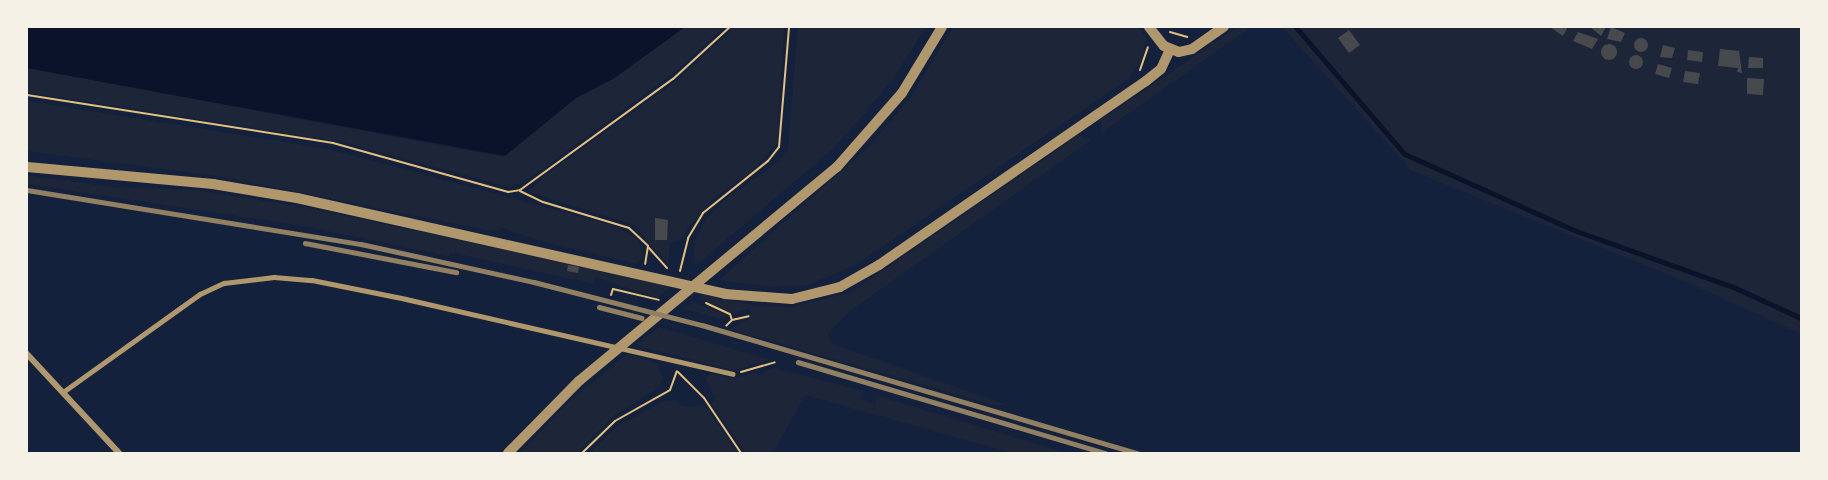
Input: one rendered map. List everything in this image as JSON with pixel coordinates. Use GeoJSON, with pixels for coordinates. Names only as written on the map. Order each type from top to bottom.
{"type":"FeatureCollection","features":[{"type":"Feature","properties":{"kind":"street"},"geometry":{"type":"LineString","coordinates":[[508,453],[558,399],[808,193],[860,143],[914,76],[942,27]]}},
{"type":"Feature","properties":{"kind":"street"},"geometry":{"type":"LineString","coordinates":[[1149,27],[1170,50],[1185,52],[1224,27]]}},
{"type":"Feature","properties":{"kind":"street"},"geometry":{"type":"LineString","coordinates":[[27,167],[213,184],[297,198],[643,272],[746,297],[779,300],[814,296],[849,283],[1146,81],[1161,69],[1170,50]]}},
{"type":"Feature","properties":{"kind":"street"},"geometry":{"type":"LineString","coordinates":[[27,354],[119,453]]}},
{"type":"Feature","properties":{"kind":"lane"},"geometry":{"type":"LineString","coordinates":[[63,392],[200,294],[224,283],[274,277],[312,280],[395,297],[733,374]]}},
{"type":"Feature","properties":{"kind":"path"},"geometry":{"type":"LineString","coordinates":[[27,95],[333,143],[508,192],[520,190],[674,79],[730,27]]}},
{"type":"Feature","properties":{"kind":"path"},"geometry":{"type":"LineString","coordinates":[[679,282],[684,249],[699,218],[768,162],[778,147],[789,27]]}},
{"type":"Feature","properties":{"kind":"path"},"geometry":{"type":"LineString","coordinates":[[1170,32],[1180,37],[1196,34]]}},
{"type":"Feature","properties":{"kind":"path"},"geometry":{"type":"LineString","coordinates":[[1137,74],[1149,45]]}},
{"type":"Feature","properties":{"kind":"path"},"geometry":{"type":"LineString","coordinates":[[520,190],[543,202],[629,228],[679,282]]}},
{"type":"Feature","properties":{"kind":"path"},"geometry":{"type":"LineString","coordinates":[[643,272],[648,246]]}},
{"type":"Feature","properties":{"kind":"path"},"geometry":{"type":"LineString","coordinates":[[611,295],[613,289],[662,301]]}},
{"type":"Feature","properties":{"kind":"path"},"geometry":{"type":"LineString","coordinates":[[696,299],[727,311],[732,320]]}},
{"type":"Feature","properties":{"kind":"path"},"geometry":{"type":"LineString","coordinates":[[726,326],[732,320],[749,316]]}},
{"type":"Feature","properties":{"kind":"path"},"geometry":{"type":"LineString","coordinates":[[664,359],[704,398],[741,453]]}},
{"type":"Feature","properties":{"kind":"path"},"geometry":{"type":"LineString","coordinates":[[733,374],[775,362]]}},
{"type":"Feature","properties":{"kind":"path"},"geometry":{"type":"LineString","coordinates":[[582,453],[615,421],[670,390],[678,372]]}},
{"type":"Feature","properties":{"kind":"shaded area"},"geometry":{"type":"Polygon","coordinates":[[[27,27],[685,27],[613,79],[576,98],[505,156],[27,68],[27,27]]]}},
{"type":"Feature","properties":{"kind":"shaded area"},"geometry":{"type":"Polygon","coordinates":[[[685,27],[724,27],[679,69],[526,181],[509,187],[342,142],[27,92],[27,68],[498,156],[576,98],[613,79],[685,27]]]}},
{"type":"Feature","properties":{"kind":"shaded area"},"geometry":{"type":"Polygon","coordinates":[[[784,27],[777,144],[749,174],[715,197],[688,227],[683,238],[670,243],[668,265],[634,225],[529,192],[543,177],[679,79],[734,28],[784,27]]]}},
{"type":"Feature","properties":{"kind":"shaded area"},"geometry":{"type":"Polygon","coordinates":[[[798,27],[926,27],[891,82],[834,148],[695,266],[694,242],[705,221],[723,201],[778,162],[788,149],[798,27]]]}},
{"type":"Feature","properties":{"kind":"shaded area"},"geometry":{"type":"Polygon","coordinates":[[[953,27],[1138,27],[1146,37],[1142,59],[1128,79],[857,264],[809,285],[771,287],[719,280],[870,146],[912,95],[953,27]]]}},
{"type":"Feature","properties":{"kind":"shaded area"},"geometry":{"type":"Polygon","coordinates":[[[1237,27],[1251,27],[1101,133],[1101,120],[1237,27]]]}},
{"type":"Feature","properties":{"kind":"shaded area"},"geometry":{"type":"Polygon","coordinates":[[[1282,27],[1801,27],[1801,334],[1689,283],[1412,171],[1282,27]]]}},
{"type":"Feature","properties":{"kind":"shaded area"},"geometry":{"type":"Polygon","coordinates":[[[27,101],[328,149],[612,225],[637,239],[644,255],[637,264],[544,242],[502,228],[492,231],[224,177],[27,151],[27,101]]]}},
{"type":"Feature","properties":{"kind":"shaded area"},"geometry":{"type":"Polygon","coordinates":[[[1079,135],[1091,140],[850,311],[828,333],[832,344],[1007,405],[993,405],[730,329],[751,318],[751,312],[747,309],[735,314],[698,298],[703,294],[755,306],[792,307],[852,292],[1079,135]]]}},
{"type":"Feature","properties":{"kind":"shaded area"},"geometry":{"type":"Polygon","coordinates":[[[27,175],[112,187],[194,190],[303,207],[673,285],[657,298],[595,277],[593,284],[450,252],[449,256],[298,225],[27,184],[27,175]]]}},
{"type":"Feature","properties":{"kind":"shaded area"},"geometry":{"type":"Polygon","coordinates":[[[693,302],[727,317],[722,319],[683,309],[693,302]]]}},
{"type":"Feature","properties":{"kind":"shaded area"},"geometry":{"type":"Polygon","coordinates":[[[659,327],[769,361],[734,370],[636,346],[659,327]]]}},
{"type":"Feature","properties":{"kind":"shaded area"},"geometry":{"type":"Polygon","coordinates":[[[628,353],[657,364],[663,378],[658,388],[616,414],[577,453],[520,453],[569,402],[628,353]]]}},
{"type":"Feature","properties":{"kind":"shaded area"},"geometry":{"type":"Polygon","coordinates":[[[774,368],[863,391],[861,399],[875,404],[878,396],[1066,453],[1012,453],[805,395],[773,453],[746,453],[712,405],[715,397],[705,378],[711,374],[733,378],[757,372],[758,376],[774,368]]]}},
{"type":"Feature","properties":{"kind":"shaded area"},"geometry":{"type":"Polygon","coordinates":[[[675,400],[685,407],[705,406],[738,453],[589,453],[619,425],[664,401],[675,400]]]}},
{"type":"Feature","properties":{"kind":"building"},"geometry":{"type":"Polygon","coordinates":[[[1550,27],[1568,27],[1563,36],[1550,27]]]}},
{"type":"Feature","properties":{"kind":"building"},"geometry":{"type":"Polygon","coordinates":[[[1590,27],[1606,27],[1601,36],[1590,27]]]}},
{"type":"Feature","properties":{"kind":"building"},"geometry":{"type":"Polygon","coordinates":[[[1611,27],[1625,33],[1621,42],[1607,39],[1611,27]]]}},
{"type":"Feature","properties":{"kind":"building"},"geometry":{"type":"Polygon","coordinates":[[[1349,30],[1360,45],[1349,53],[1338,38],[1349,30]]]}},
{"type":"Feature","properties":{"kind":"building"},"geometry":{"type":"Polygon","coordinates":[[[1578,32],[1598,39],[1592,49],[1573,41],[1578,32]]]}},
{"type":"Feature","properties":{"kind":"building"},"geometry":{"type":"Polygon","coordinates":[[[1641,38],[1646,40],[1648,45],[1646,50],[1641,52],[1636,50],[1634,45],[1636,40],[1641,38]]]}},
{"type":"Feature","properties":{"kind":"building"},"geometry":{"type":"Polygon","coordinates":[[[1609,44],[1617,52],[1609,60],[1601,52],[1609,44]]]}},
{"type":"Feature","properties":{"kind":"building"},"geometry":{"type":"Polygon","coordinates":[[[1663,45],[1675,48],[1672,58],[1660,57],[1663,45]]]}},
{"type":"Feature","properties":{"kind":"building"},"geometry":{"type":"Polygon","coordinates":[[[1720,49],[1739,51],[1742,73],[1737,72],[1738,68],[1718,66],[1720,49]]]}},
{"type":"Feature","properties":{"kind":"building"},"geometry":{"type":"Polygon","coordinates":[[[1688,50],[1703,52],[1702,62],[1687,60],[1688,50]]]}},
{"type":"Feature","properties":{"kind":"building"},"geometry":{"type":"Polygon","coordinates":[[[1633,55],[1639,55],[1643,62],[1639,69],[1633,69],[1629,65],[1629,59],[1633,55]]]}},
{"type":"Feature","properties":{"kind":"building"},"geometry":{"type":"Polygon","coordinates":[[[1749,57],[1763,58],[1763,68],[1748,68],[1749,57]]]}},
{"type":"Feature","properties":{"kind":"building"},"geometry":{"type":"Polygon","coordinates":[[[1658,64],[1672,68],[1669,78],[1655,74],[1658,64]]]}},
{"type":"Feature","properties":{"kind":"building"},"geometry":{"type":"Polygon","coordinates":[[[1685,71],[1700,73],[1698,84],[1683,82],[1685,71]]]}},
{"type":"Feature","properties":{"kind":"building"},"geometry":{"type":"Polygon","coordinates":[[[1747,78],[1764,79],[1763,95],[1747,94],[1747,78]]]}},
{"type":"Feature","properties":{"kind":"building"},"geometry":{"type":"Polygon","coordinates":[[[655,218],[668,220],[667,240],[655,240],[655,218]]]}},
{"type":"Feature","properties":{"kind":"building"},"geometry":{"type":"Polygon","coordinates":[[[568,265],[579,267],[578,273],[567,271],[568,265]]]}},
{"type":"Feature","properties":{"kind":"waterway"},"geometry":{"type":"LineString","coordinates":[[1296,27],[1405,154],[1574,230],[1736,288],[1801,318]]}},
{"type":"Feature","properties":{"kind":"railway"},"geometry":{"type":"LineString","coordinates":[[27,190],[361,244],[534,282],[702,325],[1138,453]]}},
{"type":"Feature","properties":{"kind":"railway"},"geometry":{"type":"LineString","coordinates":[[305,243],[456,272]]}},
{"type":"Feature","properties":{"kind":"railway"},"geometry":{"type":"LineString","coordinates":[[599,307],[642,318]]}},
{"type":"Feature","properties":{"kind":"railway"},"geometry":{"type":"LineString","coordinates":[[798,362],[1106,453]]}}]}
